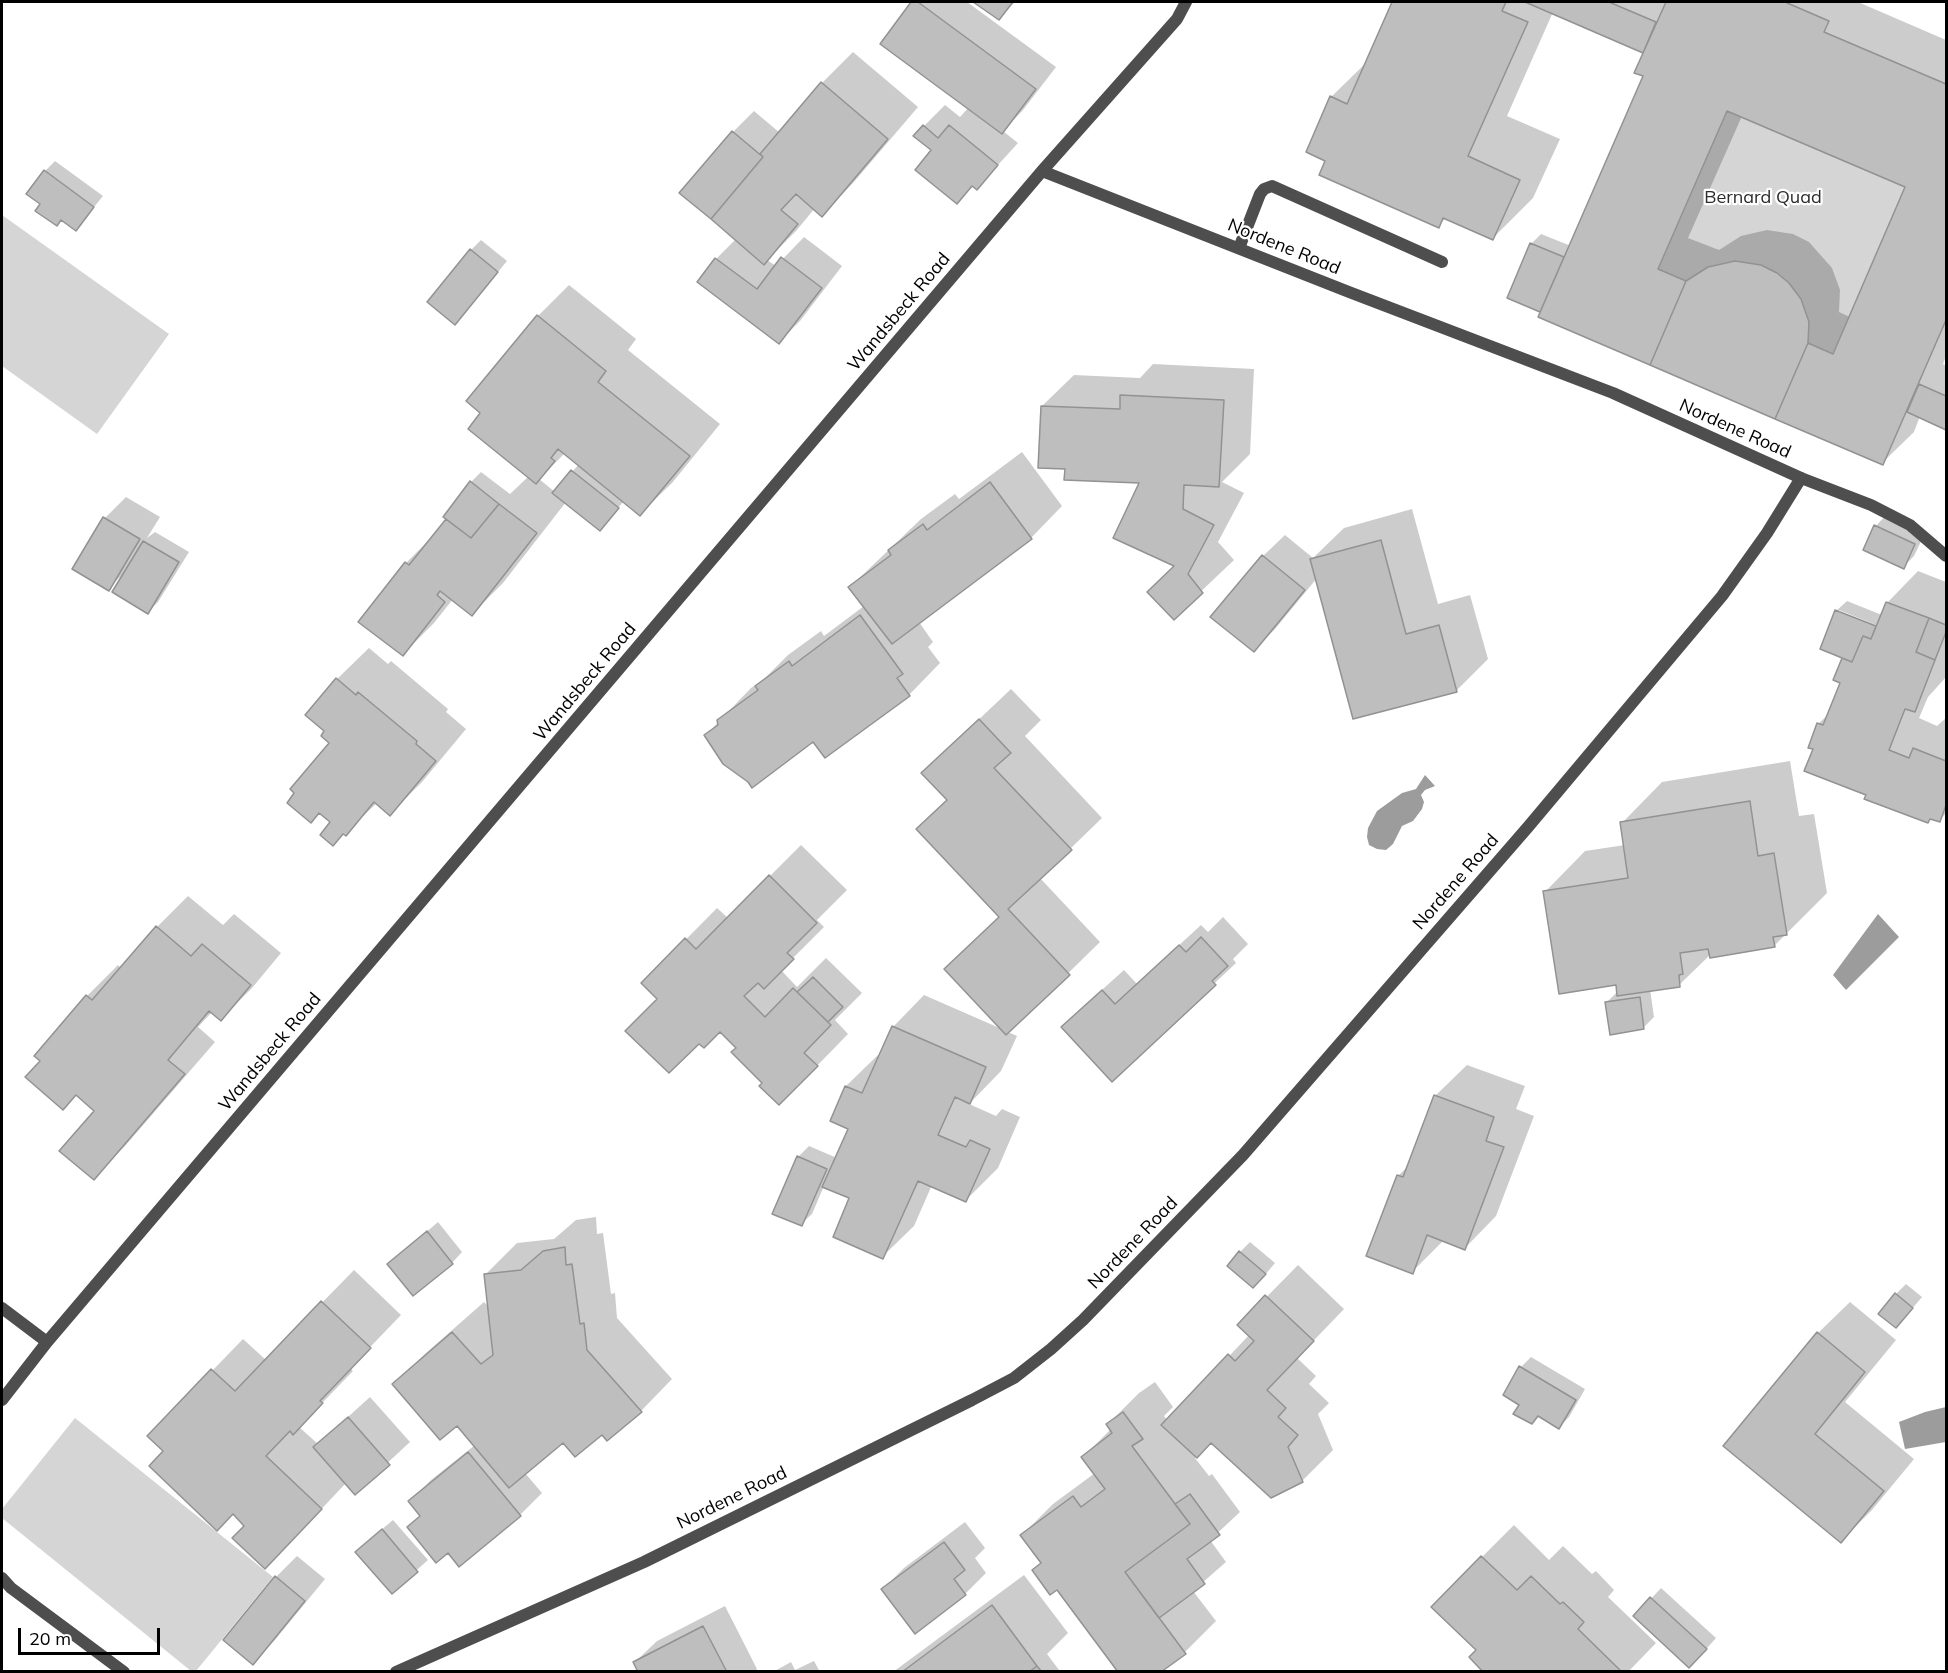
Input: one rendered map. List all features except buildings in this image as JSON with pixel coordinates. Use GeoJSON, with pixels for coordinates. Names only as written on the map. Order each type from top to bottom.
{"type":"FeatureCollection","features":[{"type":"Feature","properties":{"kind":"street","name":"Wandsbeck Road"},"geometry":{"type":"LineString","coordinates":[[2,1400],[47,1342],[1042,171],[1177,19],[1186,2]]}},
{"type":"Feature","properties":{"kind":"street","name":"Nordene Road"},"geometry":{"type":"LineString","coordinates":[[396,1671],[644,1562],[972,1400],[1014,1378],[1051,1349],[1083,1320],[1243,1155],[1528,827],[1722,596],[1767,533],[1801,478],[1613,393],[1042,171]]}},
{"type":"Feature","properties":{"kind":"street"},"geometry":{"type":"LineString","coordinates":[[1239,248],[1260,194],[1264,189],[1272,186],[1442,262]]}},
{"type":"Feature","properties":{"kind":"street"},"geometry":{"type":"LineString","coordinates":[[1801,478],[1871,505],[1910,525],[1947,556]]}},
{"type":"Feature","properties":{"kind":"street"},"geometry":{"type":"LineString","coordinates":[[2,1308],[47,1342]]}},
{"type":"Feature","properties":{"kind":"street"},"geometry":{"type":"LineString","coordinates":[[2,1578],[11,1588],[124,1671]]}},
{"type":"Feature","properties":{"kind":"green space","name":"Bernard Quad"},"geometry":{"type":"Polygon","coordinates":[[[1727,111],[1905,187],[1833,354],[1808,343],[1809,322],[1801,299],[1789,283],[1777,273],[1761,265],[1735,261],[1708,267],[1686,281],[1658,269],[1727,111]]]}},
{"type":"Feature","properties":{"kind":"green space"},"geometry":{"type":"Polygon","coordinates":[[[2,215],[169,334],[97,434],[2,366],[2,215]]]}},
{"type":"Feature","properties":{"kind":"green space"},"geometry":{"type":"Polygon","coordinates":[[[75,1418],[273,1577],[196,1671],[191,1671],[2,1518],[2,1509],[75,1418]]]}},
{"type":"Feature","properties":{"kind":"shaded area"},"geometry":{"type":"Polygon","coordinates":[[[1425,775],[1435,786],[1425,790],[1421,795],[1424,802],[1422,809],[1413,821],[1402,826],[1393,844],[1386,850],[1369,845],[1368,828],[1377,811],[1402,793],[1416,789],[1425,775]]]}},
{"type":"Feature","properties":{"kind":"shaded area"},"geometry":{"type":"Polygon","coordinates":[[[1878,914],[1899,937],[1846,990],[1833,975],[1878,914]]]}},
{"type":"Feature","properties":{"kind":"shaded area"},"geometry":{"type":"Polygon","coordinates":[[[1946,1407],[1946,1442],[1905,1449],[1899,1422],[1946,1407]]]}}]}
